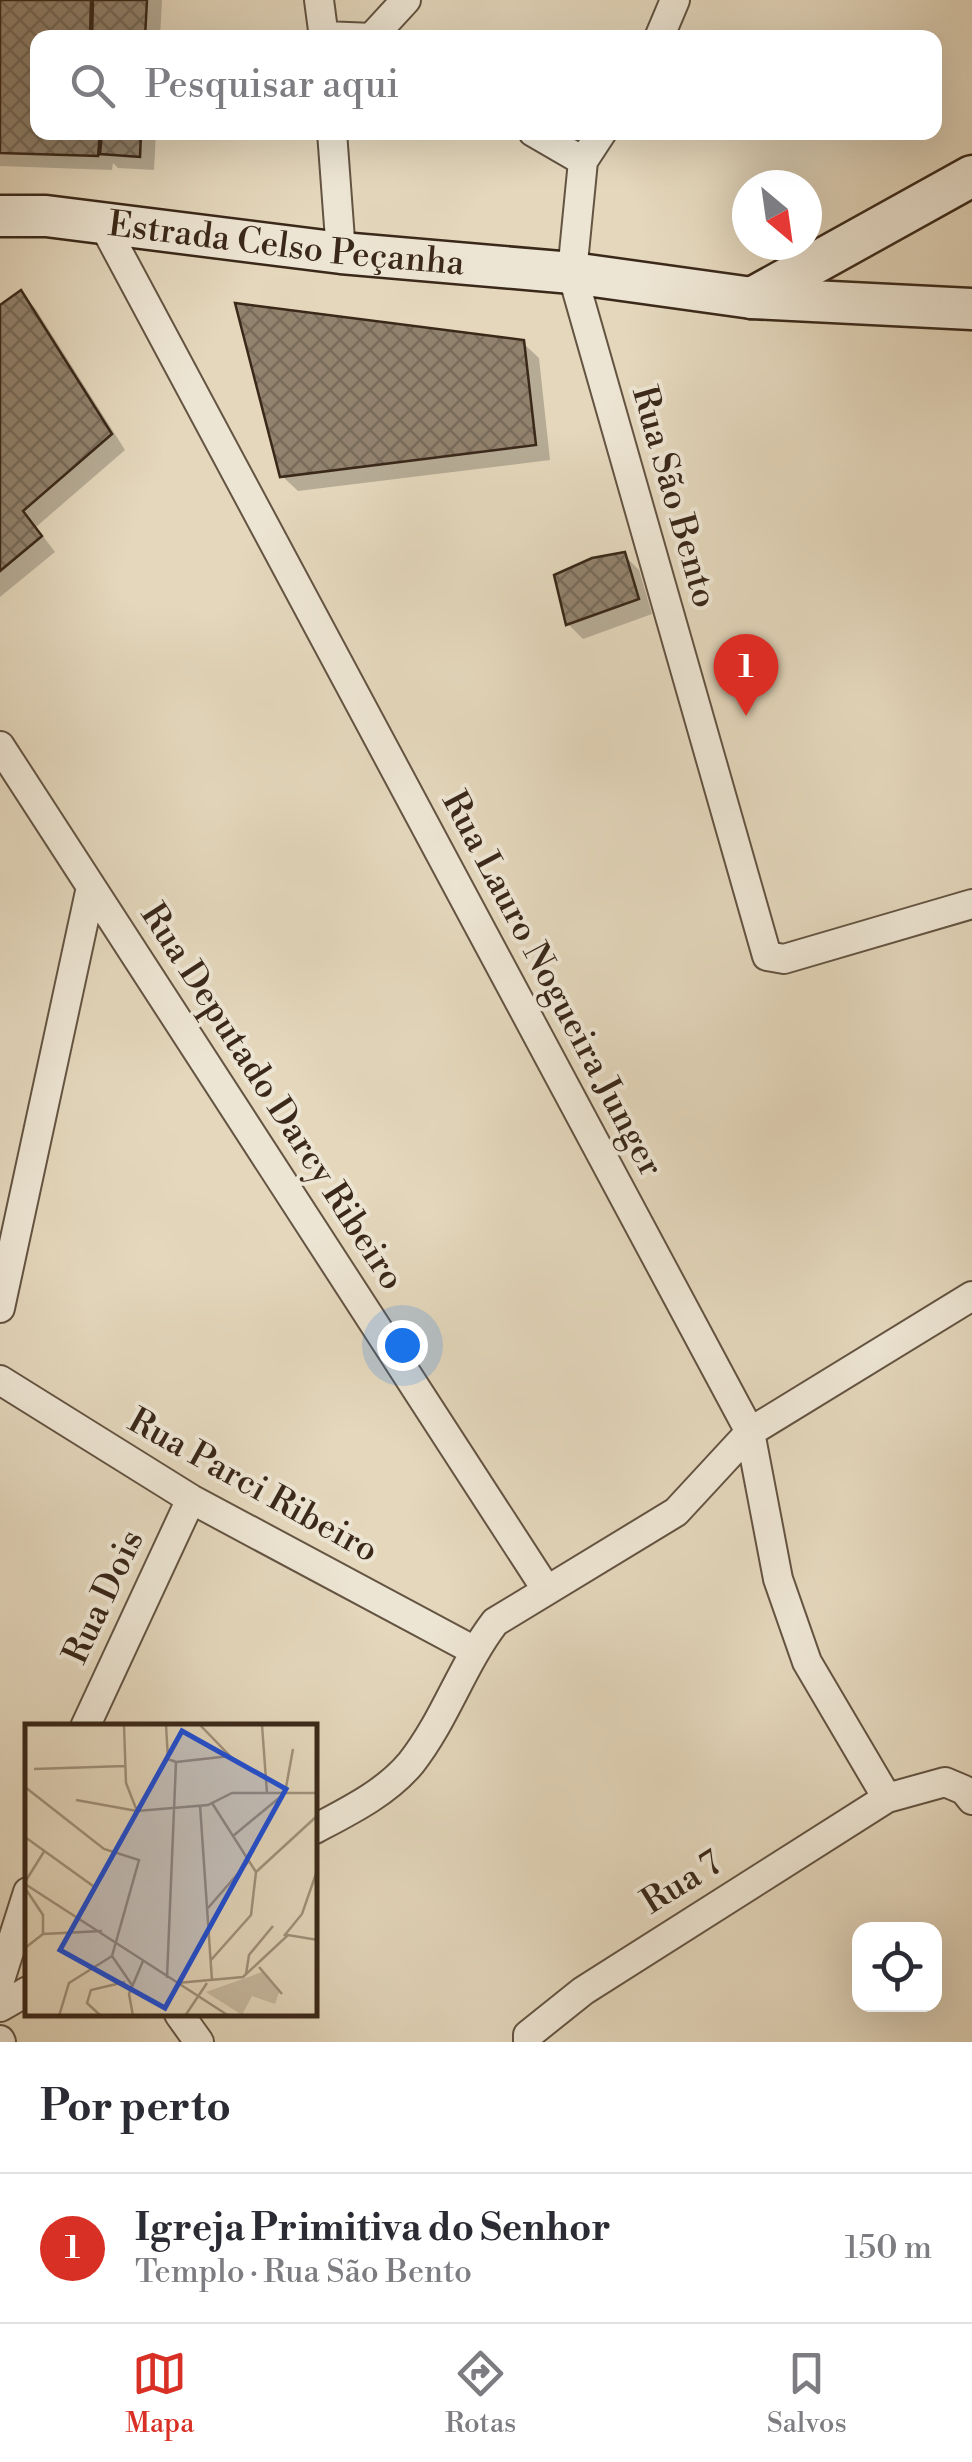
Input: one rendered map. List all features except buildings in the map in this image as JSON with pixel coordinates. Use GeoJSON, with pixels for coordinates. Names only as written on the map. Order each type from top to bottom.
{"type":"FeatureCollection","features":[{"type":"Feature","properties":{"kind":"main road"},"geometry":{"type":"LineString","coordinates":[[752,298],[972,176]]}},
{"type":"Feature","properties":{"kind":"main road","name":"Estrada Celso Peçanha"},"geometry":{"type":"LineString","coordinates":[[0,216],[46,216],[341,253],[572,273],[752,298],[972,309]]}},
{"type":"Feature","properties":{"kind":"main road"},"geometry":{"type":"LineString","coordinates":[[0,232],[46,216]]}},
{"type":"Feature","properties":{"kind":"street"},"geometry":{"type":"LineString","coordinates":[[319,0],[323,30]]}},
{"type":"Feature","properties":{"kind":"street"},"geometry":{"type":"LineString","coordinates":[[378,30],[406,0]]}},
{"type":"Feature","properties":{"kind":"street"},"geometry":{"type":"LineString","coordinates":[[662,30],[674,0]]}},
{"type":"Feature","properties":{"kind":"street"},"geometry":{"type":"LineString","coordinates":[[333,140],[341,253]]}},
{"type":"Feature","properties":{"kind":"street"},"geometry":{"type":"LineString","coordinates":[[547,140],[584,161],[597,140]]}},
{"type":"Feature","properties":{"kind":"street","name":"Rua São Bento"},"geometry":{"type":"LineString","coordinates":[[584,161],[572,273],[763,949],[773,960],[972,904]]}},
{"type":"Feature","properties":{"kind":"street","name":"Rua Lauro Nogueira Junger"},"geometry":{"type":"LineString","coordinates":[[102,222],[750,1432],[778,1579],[807,1662],[835,1716],[887,1798]]}},
{"type":"Feature","properties":{"kind":"street","name":"Rua Deputado Darcy Ribeiro"},"geometry":{"type":"LineString","coordinates":[[0,746],[546,1589]]}},
{"type":"Feature","properties":{"kind":"street"},"geometry":{"type":"LineString","coordinates":[[0,1308],[91,887]]}},
{"type":"Feature","properties":{"kind":"street"},"geometry":{"type":"LineString","coordinates":[[318,1828],[372,1798],[410,1763],[474,1650],[495,1622],[676,1512],[750,1432],[972,1296]]}},
{"type":"Feature","properties":{"kind":"street","name":"Rua Parci Ribeiro"},"geometry":{"type":"LineString","coordinates":[[0,1380],[192,1500],[474,1650]]}},
{"type":"Feature","properties":{"kind":"street","name":"Rua Dois"},"geometry":{"type":"LineString","coordinates":[[86,1724],[192,1500]]}},
{"type":"Feature","properties":{"kind":"street","name":"Rua 7"},"geometry":{"type":"LineString","coordinates":[[528,2042],[528,2035],[583,1991],[887,1798],[946,1782],[964,1790],[972,1800]]}},
{"type":"Feature","properties":{"kind":"street"},"geometry":{"type":"LineString","coordinates":[[0,1980],[25,1901]]}},
{"type":"Feature","properties":{"kind":"street"},"geometry":{"type":"LineString","coordinates":[[0,2007],[25,1993]]}},
{"type":"Feature","properties":{"kind":"street"},"geometry":{"type":"LineString","coordinates":[[181,2017],[199,2042]]}},
{"type":"Feature","properties":{"kind":"place","name":"Igreja Primitiva do Senhor"},"geometry":{"type":"Point","coordinates":[746,716]}}]}
